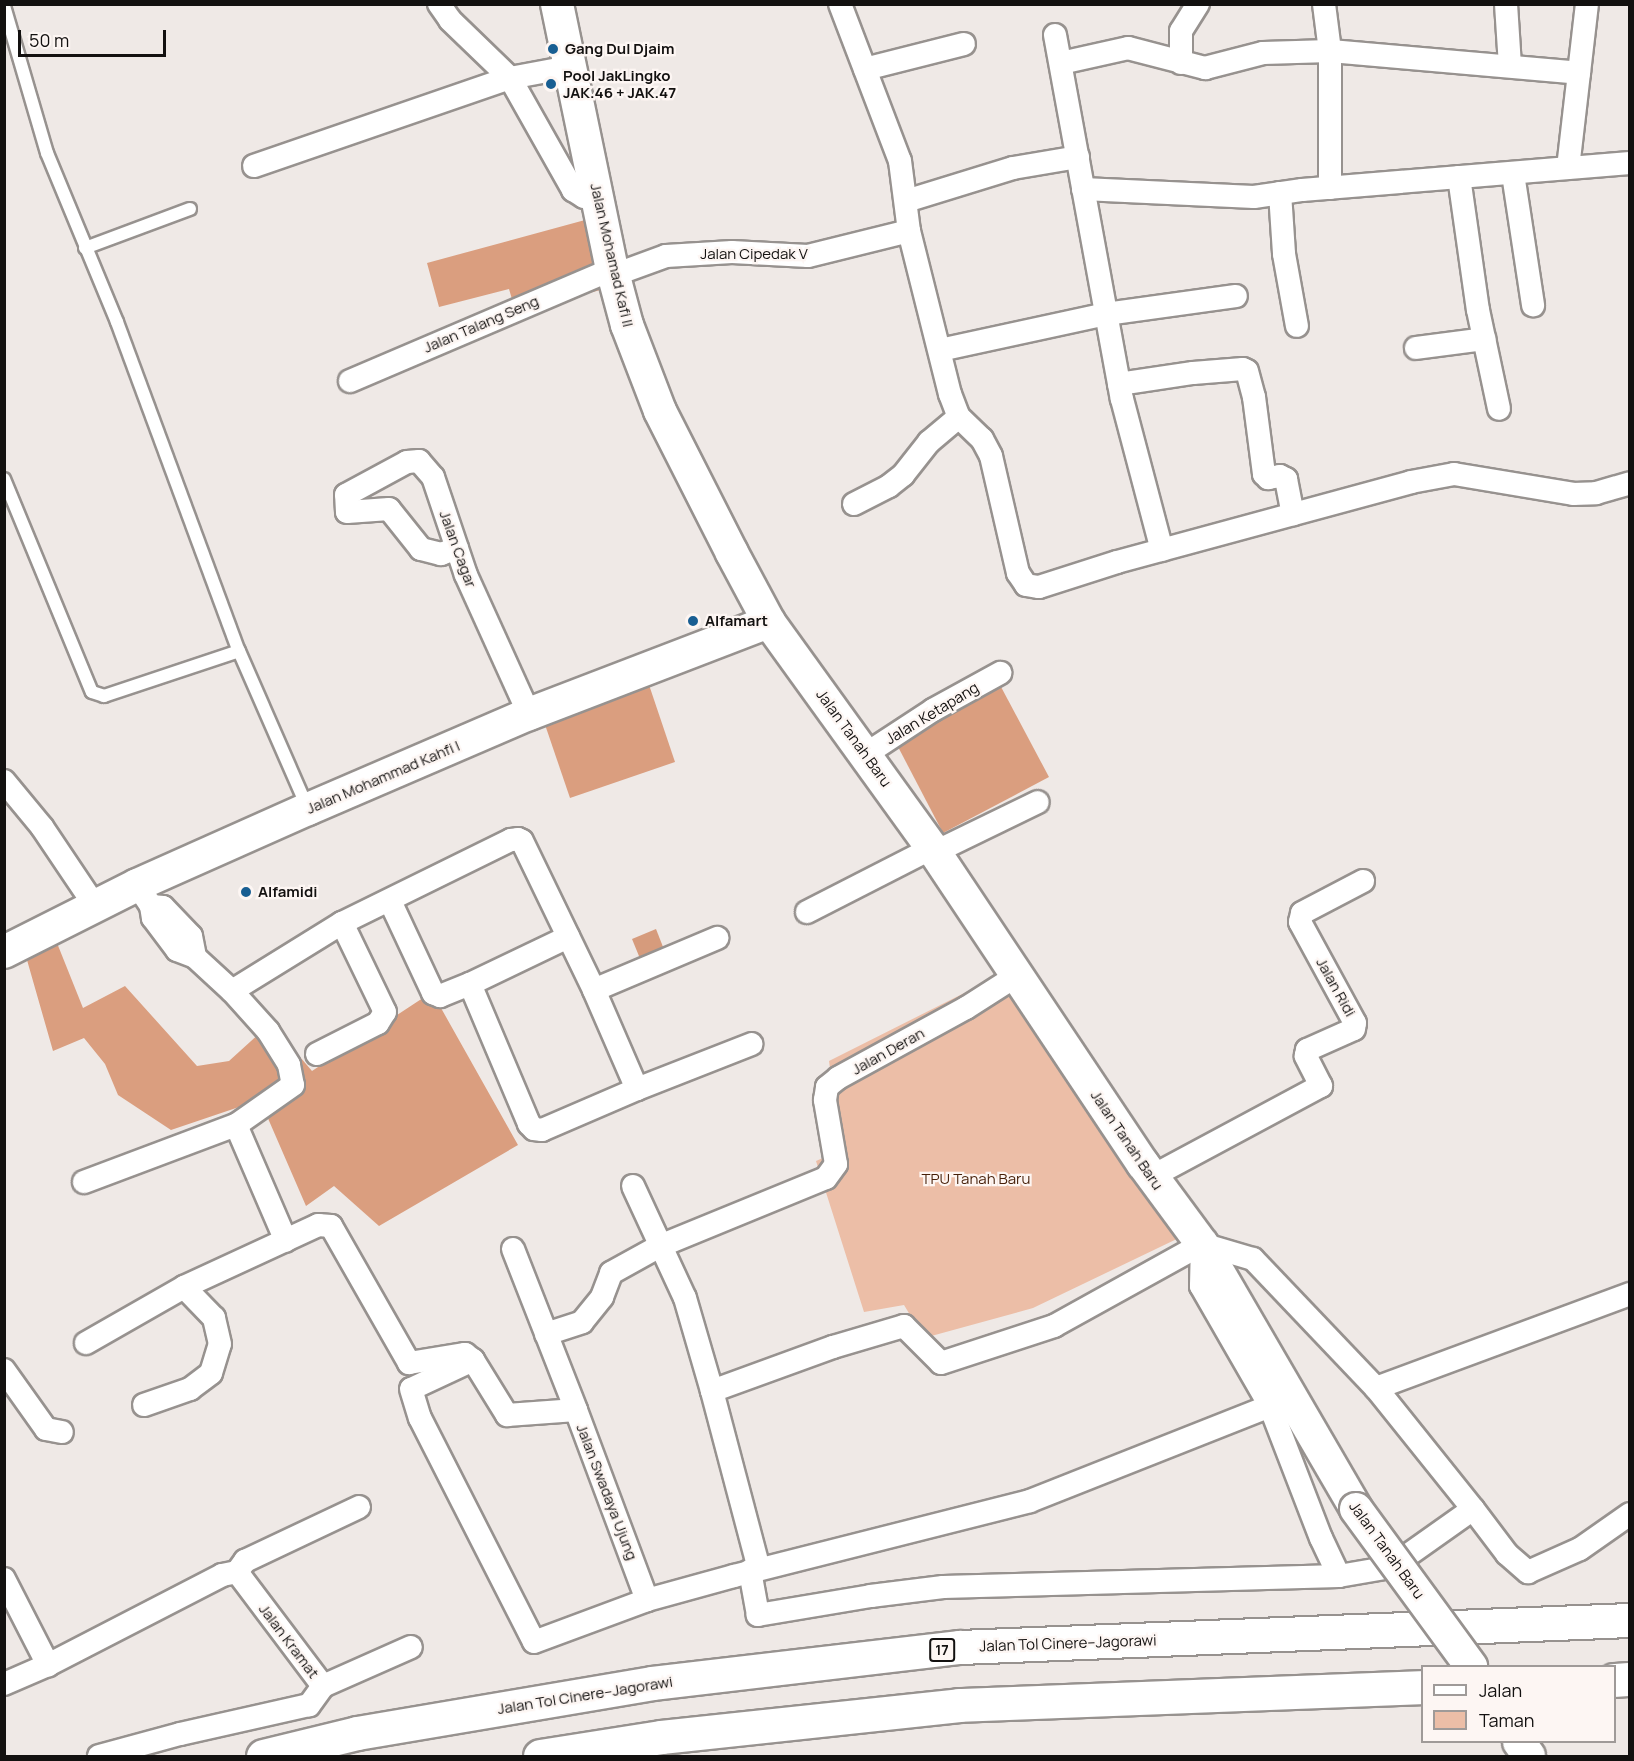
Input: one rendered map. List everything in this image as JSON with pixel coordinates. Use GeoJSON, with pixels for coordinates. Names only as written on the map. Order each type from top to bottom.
{"type":"FeatureCollection","features":[{"type":"Feature","properties":{"kind":"highway"},"geometry":{"type":"LineString","coordinates":[[1581,1622],[1629,1616]]}},
{"type":"Feature","properties":{"kind":"highway","name":"Jalan Tol Cinere–Jagorawi"},"geometry":{"type":"LineString","coordinates":[[263,1756],[357,1733],[652,1683],[960,1647],[1629,1620]]}},
{"type":"Feature","properties":{"kind":"highway"},"geometry":{"type":"LineString","coordinates":[[540,1756],[661,1737],[959,1705],[1421,1687]]}},
{"type":"Feature","properties":{"kind":"main road","name":"Jalan Mohamad Kafi II"},"geometry":{"type":"LineString","coordinates":[[557,4],[561,68],[591,196],[622,270],[627,325],[660,411],[769,622]]}},
{"type":"Feature","properties":{"kind":"main road","name":"Jalan Mohammad Kahfi I"},"geometry":{"type":"LineString","coordinates":[[4,952],[95,906],[144,896],[308,808],[529,714],[769,622]]}},
{"type":"Feature","properties":{"kind":"main road","name":"Jalan Tanah Baru"},"geometry":{"type":"LineString","coordinates":[[769,622],[876,747],[933,850],[1151,1177],[1202,1244],[1356,1509],[1470,1665]]}},
{"type":"Feature","properties":{"kind":"main road"},"geometry":{"type":"LineString","coordinates":[[1520,1743],[1529,1756]]}},
{"type":"Feature","properties":{"kind":"street"},"geometry":{"type":"LineString","coordinates":[[439,4],[450,20],[513,78],[573,190],[591,196]]}},
{"type":"Feature","properties":{"kind":"street"},"geometry":{"type":"LineString","coordinates":[[840,4],[900,161],[909,231],[950,394],[959,417],[982,439],[991,456],[1018,573],[1026,585],[1039,587],[1293,514],[1411,482],[1454,474],[1573,494],[1596,493],[1629,483]]}},
{"type":"Feature","properties":{"kind":"street"},"geometry":{"type":"LineString","coordinates":[[1182,63],[1181,31],[1198,4]]}},
{"type":"Feature","properties":{"kind":"street"},"geometry":{"type":"LineString","coordinates":[[1324,4],[1330,51],[1330,188]]}},
{"type":"Feature","properties":{"kind":"street"},"geometry":{"type":"LineString","coordinates":[[1506,4],[1510,66]]}},
{"type":"Feature","properties":{"kind":"street"},"geometry":{"type":"LineString","coordinates":[[1568,168],[1587,4]]}},
{"type":"Feature","properties":{"kind":"street"},"geometry":{"type":"LineString","coordinates":[[1055,35],[1119,384],[1162,550]]}},
{"type":"Feature","properties":{"kind":"street"},"geometry":{"type":"LineString","coordinates":[[865,69],[964,44]]}},
{"type":"Feature","properties":{"kind":"street"},"geometry":{"type":"LineString","coordinates":[[1061,63],[1128,48],[1140,49],[1193,67],[1217,67],[1236,58],[1263,53],[1330,51],[1579,73]]}},
{"type":"Feature","properties":{"kind":"street"},"geometry":{"type":"LineString","coordinates":[[254,166],[513,78],[561,68]]}},
{"type":"Feature","properties":{"kind":"street"},"geometry":{"type":"LineString","coordinates":[[906,201],[1013,168],[1078,158]]}},
{"type":"Feature","properties":{"kind":"street"},"geometry":{"type":"LineString","coordinates":[[1083,189],[1254,197],[1330,188],[1629,163]]}},
{"type":"Feature","properties":{"kind":"street"},"geometry":{"type":"LineString","coordinates":[[1513,174],[1533,305]]}},
{"type":"Feature","properties":{"kind":"street"},"geometry":{"type":"LineString","coordinates":[[1459,177],[1484,339],[1499,409]]}},
{"type":"Feature","properties":{"kind":"street"},"geometry":{"type":"LineString","coordinates":[[1280,193],[1284,254],[1297,326]]}},
{"type":"Feature","properties":{"kind":"street","name":"Jalan Cipedak V"},"geometry":{"type":"LineString","coordinates":[[622,270],[666,256],[732,252],[808,256],[909,231]]}},
{"type":"Feature","properties":{"kind":"street","name":"Jalan Talang Seng"},"geometry":{"type":"LineString","coordinates":[[350,381],[622,270]]}},
{"type":"Feature","properties":{"kind":"street"},"geometry":{"type":"LineString","coordinates":[[940,350],[1106,314],[1236,296]]}},
{"type":"Feature","properties":{"kind":"street"},"geometry":{"type":"LineString","coordinates":[[1416,348],[1484,339]]}},
{"type":"Feature","properties":{"kind":"street"},"geometry":{"type":"LineString","coordinates":[[1119,384],[1194,373],[1243,369],[1247,371],[1254,397],[1264,474],[1268,478],[1280,476],[1286,479],[1293,514]]}},
{"type":"Feature","properties":{"kind":"street"},"geometry":{"type":"LineString","coordinates":[[854,504],[889,486],[903,475],[929,442],[959,417]]}},
{"type":"Feature","properties":{"kind":"street","name":"Jalan Cagar"},"geometry":{"type":"LineString","coordinates":[[457,548],[441,554],[421,549],[389,509],[347,512],[346,495],[407,462],[419,461],[433,477],[457,548],[466,575],[529,714]]}},
{"type":"Feature","properties":{"kind":"street","name":"Jalan Ketapang"},"geometry":{"type":"LineString","coordinates":[[876,747],[1000,673]]}},
{"type":"Feature","properties":{"kind":"street"},"geometry":{"type":"LineString","coordinates":[[4,781],[42,827],[95,906]]}},
{"type":"Feature","properties":{"kind":"street"},"geometry":{"type":"LineString","coordinates":[[807,912],[933,850],[1038,802]]}},
{"type":"Feature","properties":{"kind":"street"},"geometry":{"type":"LineString","coordinates":[[232,991],[342,923],[518,839],[522,841],[594,990],[637,1089]]}},
{"type":"Feature","properties":{"kind":"street","name":"Jalan Ridi"},"geometry":{"type":"LineString","coordinates":[[1151,1177],[1321,1086],[1306,1056],[1307,1050],[1354,1029],[1355,1023],[1300,922],[1302,913],[1363,881]]}},
{"type":"Feature","properties":{"kind":"street"},"geometry":{"type":"LineString","coordinates":[[84,1182],[236,1125],[292,1084],[289,1065],[268,1031],[232,991],[195,957],[177,950],[153,918],[144,896]]}},
{"type":"Feature","properties":{"kind":"street"},"geometry":{"type":"LineString","coordinates":[[390,901],[433,993],[440,996],[568,937]]}},
{"type":"Feature","properties":{"kind":"street"},"geometry":{"type":"LineString","coordinates":[[317,1054],[378,1023],[385,1012],[342,923]]}},
{"type":"Feature","properties":{"kind":"street"},"geometry":{"type":"LineString","coordinates":[[594,990],[717,938]]}},
{"type":"Feature","properties":{"kind":"street","name":"Jalan Deran"},"geometry":{"type":"LineString","coordinates":[[660,1246],[826,1178],[836,1164],[825,1100],[827,1088],[838,1078],[966,1008],[1016,976]]}},
{"type":"Feature","properties":{"kind":"street"},"geometry":{"type":"LineString","coordinates":[[470,984],[529,1124],[534,1129],[542,1130],[637,1089],[752,1044]]}},
{"type":"Feature","properties":{"kind":"street"},"geometry":{"type":"LineString","coordinates":[[236,1125],[286,1241]]}},
{"type":"Feature","properties":{"kind":"street"},"geometry":{"type":"LineString","coordinates":[[633,1186],[685,1298],[712,1391],[758,1615],[871,1596],[943,1587],[1339,1576],[1391,1567],[1473,1509]]}},
{"type":"Feature","properties":{"kind":"street"},"geometry":{"type":"LineString","coordinates":[[86,1343],[184,1287],[318,1225],[331,1226],[410,1363],[465,1354],[473,1360],[411,1389],[420,1418],[534,1642],[647,1600],[748,1572],[1030,1501],[1270,1406]]}},
{"type":"Feature","properties":{"kind":"street"},"geometry":{"type":"LineString","coordinates":[[712,1391],[833,1347],[904,1326],[941,1363],[1054,1326],[1202,1244],[1253,1259],[1376,1388],[1507,1554],[1528,1572],[1580,1550],[1629,1514]]}},
{"type":"Feature","properties":{"kind":"street"},"geometry":{"type":"LineString","coordinates":[[1202,1244],[1201,1286],[1270,1406],[1321,1538],[1339,1576]]}},
{"type":"Feature","properties":{"kind":"street"},"geometry":{"type":"LineString","coordinates":[[546,1334],[582,1322],[602,1297],[611,1273],[660,1246]]}},
{"type":"Feature","properties":{"kind":"street"},"geometry":{"type":"LineString","coordinates":[[513,1249],[576,1410]]}},
{"type":"Feature","properties":{"kind":"street"},"geometry":{"type":"LineString","coordinates":[[144,1405],[190,1389],[211,1373],[220,1344],[214,1318],[184,1287]]}},
{"type":"Feature","properties":{"kind":"street"},"geometry":{"type":"LineString","coordinates":[[1376,1388],[1629,1294]]}},
{"type":"Feature","properties":{"kind":"street","name":"Jalan Swadaya Ujung"},"geometry":{"type":"LineString","coordinates":[[473,1360],[507,1415],[576,1410],[647,1600]]}},
{"type":"Feature","properties":{"kind":"street"},"geometry":{"type":"LineString","coordinates":[[4,1370],[46,1429],[62,1432]]}},
{"type":"Feature","properties":{"kind":"street"},"geometry":{"type":"LineString","coordinates":[[4,1684],[48,1665],[222,1575],[237,1572],[245,1561],[359,1507]]}},
{"type":"Feature","properties":{"kind":"street","name":"Jalan Kramat"},"geometry":{"type":"LineString","coordinates":[[99,1756],[180,1734],[309,1705],[323,1686],[237,1572]]}},
{"type":"Feature","properties":{"kind":"street"},"geometry":{"type":"LineString","coordinates":[[4,1579],[48,1665]]}},
{"type":"Feature","properties":{"kind":"street"},"geometry":{"type":"LineString","coordinates":[[323,1686],[411,1647]]}},
{"type":"Feature","properties":{"kind":"lane"},"geometry":{"type":"LineString","coordinates":[[4,6],[47,153],[117,322],[239,651],[308,808]]}},
{"type":"Feature","properties":{"kind":"lane"},"geometry":{"type":"LineString","coordinates":[[85,248],[190,209]]}},
{"type":"Feature","properties":{"kind":"lane"},"geometry":{"type":"LineString","coordinates":[[4,479],[92,692],[104,696],[239,651]]}},
{"type":"Feature","properties":{"kind":"green space","name":"TPU Tanah Baru"},"geometry":{"type":"Polygon","coordinates":[[[1004,973],[1183,1236],[1033,1308],[924,1338],[904,1305],[864,1312],[816,1161],[841,1150],[829,1061],[1004,973]]]}},
{"type":"Feature","properties":{"kind":"shaded area"},"geometry":{"type":"Polygon","coordinates":[[[585,220],[604,289],[516,313],[509,289],[439,307],[427,263],[585,220]]]}},
{"type":"Feature","properties":{"kind":"shaded area"},"geometry":{"type":"Polygon","coordinates":[[[644,670],[675,762],[570,798],[539,707],[644,670]]]}},
{"type":"Feature","properties":{"kind":"shaded area"},"geometry":{"type":"Polygon","coordinates":[[[1000,685],[1049,777],[943,833],[895,741],[1000,685]]]}},
{"type":"Feature","properties":{"kind":"shaded area"},"geometry":{"type":"Polygon","coordinates":[[[656,929],[665,952],[641,961],[632,939],[656,929]]]}},
{"type":"Feature","properties":{"kind":"shaded area"},"geometry":{"type":"Polygon","coordinates":[[[53,933],[83,1008],[125,986],[197,1066],[229,1061],[271,1023],[312,1071],[432,992],[518,1145],[379,1226],[334,1186],[306,1206],[260,1100],[171,1130],[118,1095],[105,1064],[84,1038],[53,1051],[23,946],[53,933]]]}},
{"type":"Feature","properties":{"kind":"place","name":"Gang Dul Djaim"},"geometry":{"type":"Point","coordinates":[553,49]}},
{"type":"Feature","properties":{"kind":"place","name":"Pool JakLingko JAK.46 + JAK.47"},"geometry":{"type":"Point","coordinates":[551,84]}},
{"type":"Feature","properties":{"kind":"place","name":"Alfamart"},"geometry":{"type":"Point","coordinates":[693,621]}},
{"type":"Feature","properties":{"kind":"place","name":"Alfamidi"},"geometry":{"type":"Point","coordinates":[246,892]}}]}
